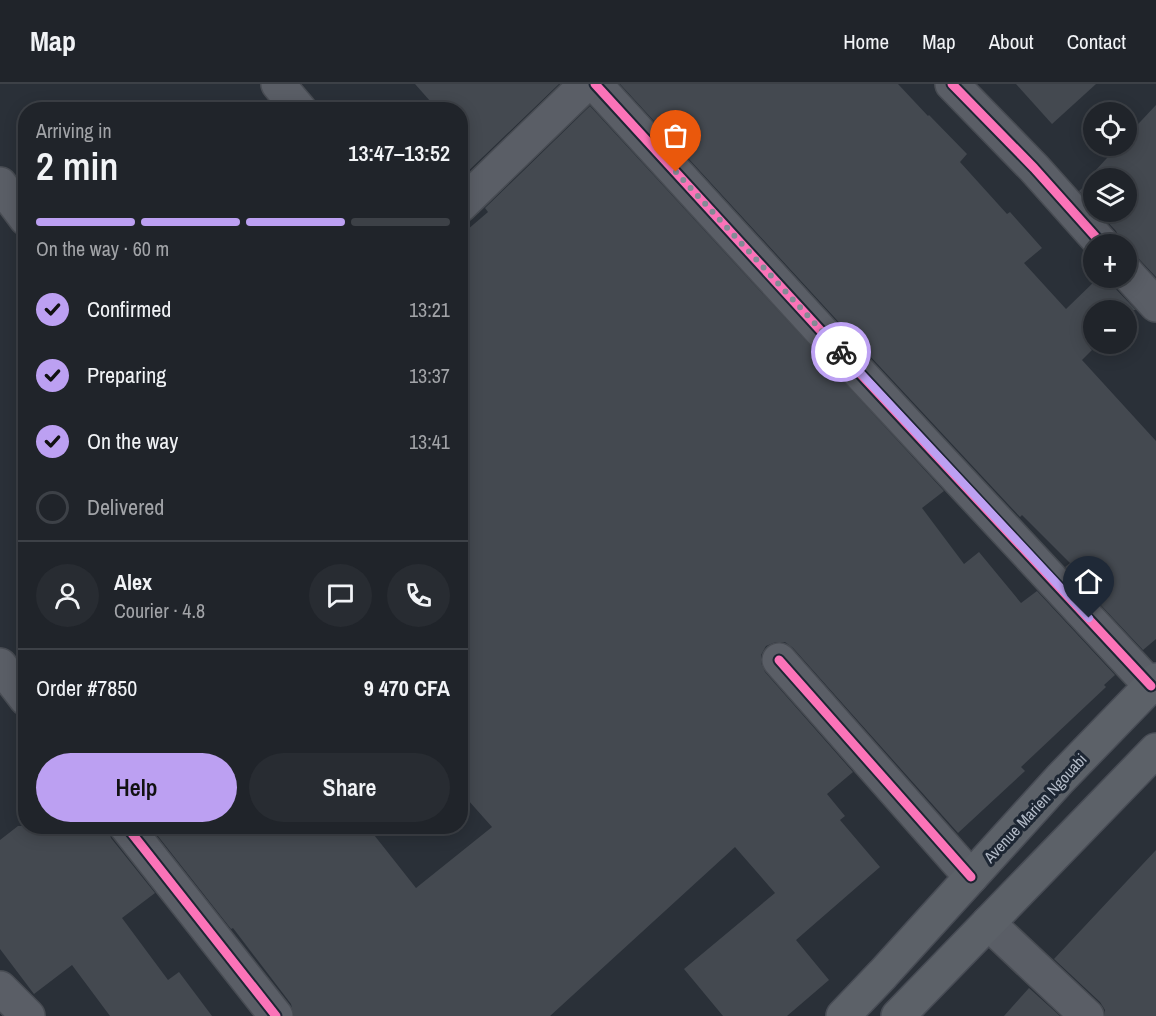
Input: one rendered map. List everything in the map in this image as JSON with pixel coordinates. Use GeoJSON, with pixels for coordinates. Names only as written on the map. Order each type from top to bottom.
{"type":"FeatureCollection","features":[{"type":"Feature","properties":{"kind":"main road","name":"Avenue Marien Ngouabi"},"geometry":{"type":"LineString","coordinates":[[843,1016],[1059,779],[1154,683]]}},
{"type":"Feature","properties":{"kind":"main road"},"geometry":{"type":"LineString","coordinates":[[898,1016],[1156,750]]}},
{"type":"Feature","properties":{"kind":"street"},"geometry":{"type":"LineString","coordinates":[[278,84],[293,102]]}},
{"type":"Feature","properties":{"kind":"street"},"geometry":{"type":"LineString","coordinates":[[468,198],[586,84]]}},
{"type":"Feature","properties":{"kind":"street"},"geometry":{"type":"LineString","coordinates":[[595,84],[846,358],[1154,683]]}},
{"type":"Feature","properties":{"kind":"street"},"geometry":{"type":"LineString","coordinates":[[952,84],[1034,168],[1093,234]]}},
{"type":"Feature","properties":{"kind":"street"},"geometry":{"type":"LineString","coordinates":[[0,184],[18,208]]}},
{"type":"Feature","properties":{"kind":"street"},"geometry":{"type":"LineString","coordinates":[[1137,284],[1156,305]]}},
{"type":"Feature","properties":{"kind":"street"},"geometry":{"type":"LineString","coordinates":[[779,660],[971,877]]}},
{"type":"Feature","properties":{"kind":"street"},"geometry":{"type":"LineString","coordinates":[[132,834],[276,1016]]}},
{"type":"Feature","properties":{"kind":"street"},"geometry":{"type":"LineString","coordinates":[[988,923],[1088,1016]]}},
{"type":"Feature","properties":{"kind":"street"},"geometry":{"type":"LineString","coordinates":[[0,988],[28,1016]]}},
{"type":"Feature","properties":{"kind":"building"},"geometry":{"type":"Polygon","coordinates":[[[415,84],[559,84],[468,171],[468,102],[431,102],[415,84]]]}},
{"type":"Feature","properties":{"kind":"building"},"geometry":{"type":"Polygon","coordinates":[[[620,84],[898,84],[967,154],[960,162],[1007,214],[1010,212],[1042,248],[1024,263],[1066,309],[1088,288],[1115,288],[1126,300],[1083,300],[1083,354],[1088,354],[1082,360],[1156,441],[1156,639],[1143,650],[1065,567],[1070,563],[1022,515],[1020,517],[620,84]]]}},
{"type":"Feature","properties":{"kind":"building"},"geometry":{"type":"Polygon","coordinates":[[[1016,84],[1096,84],[1052,124],[1016,84]]]}},
{"type":"Feature","properties":{"kind":"building"},"geometry":{"type":"Polygon","coordinates":[[[1156,105],[1156,277],[1137,258],[1137,234],[1117,234],[1107,222],[1137,222],[1137,168],[1098,168],[1109,156],[1137,156],[1137,125],[1156,105]]]}},
{"type":"Feature","properties":{"kind":"building"},"geometry":{"type":"Polygon","coordinates":[[[590,106],[944,491],[922,508],[964,564],[979,552],[1021,603],[1037,591],[1115,675],[1104,685],[1106,687],[1021,767],[1025,771],[958,833],[793,648],[785,642],[776,642],[766,646],[761,655],[761,663],[765,672],[853,772],[827,794],[845,816],[840,820],[880,867],[796,940],[829,980],[787,1016],[723,1016],[684,969],[775,893],[735,847],[550,1016],[294,1016],[291,1004],[156,834],[373,834],[416,888],[492,827],[468,800],[468,229],[488,212],[485,208],[590,106]]]}},
{"type":"Feature","properties":{"kind":"building"},"geometry":{"type":"Polygon","coordinates":[[[18,826],[18,834],[110,834],[155,893],[122,918],[168,980],[179,972],[212,1016],[110,1016],[72,965],[34,994],[0,949],[0,840],[18,826]]]}},
{"type":"Feature","properties":{"kind":"building"},"geometry":{"type":"Polygon","coordinates":[[[1156,850],[1156,1016],[1105,1016],[1105,1010],[1100,1002],[1054,959],[1156,850]]]}},
{"type":"Feature","properties":{"kind":"building"},"geometry":{"type":"Polygon","coordinates":[[[1029,988],[1060,1016],[1004,1016],[1029,988]]]}},
{"type":"Feature","properties":{"kind":"cycle path"},"geometry":{"type":"LineString","coordinates":[[595,84],[1151,686]]}},
{"type":"Feature","properties":{"kind":"cycle path"},"geometry":{"type":"LineString","coordinates":[[952,84],[1034,168],[1093,234]]}},
{"type":"Feature","properties":{"kind":"cycle path"},"geometry":{"type":"LineString","coordinates":[[779,660],[971,877]]}},
{"type":"Feature","properties":{"kind":"cycle path"},"geometry":{"type":"LineString","coordinates":[[132,834],[276,1016]]}},
{"type":"Feature","properties":{"kind":"way so far"},"geometry":{"type":"LineString","coordinates":[[676,172],[841,352]]}},
{"type":"Feature","properties":{"kind":"route"},"geometry":{"type":"LineString","coordinates":[[841,352],[1089,618]]}}]}
